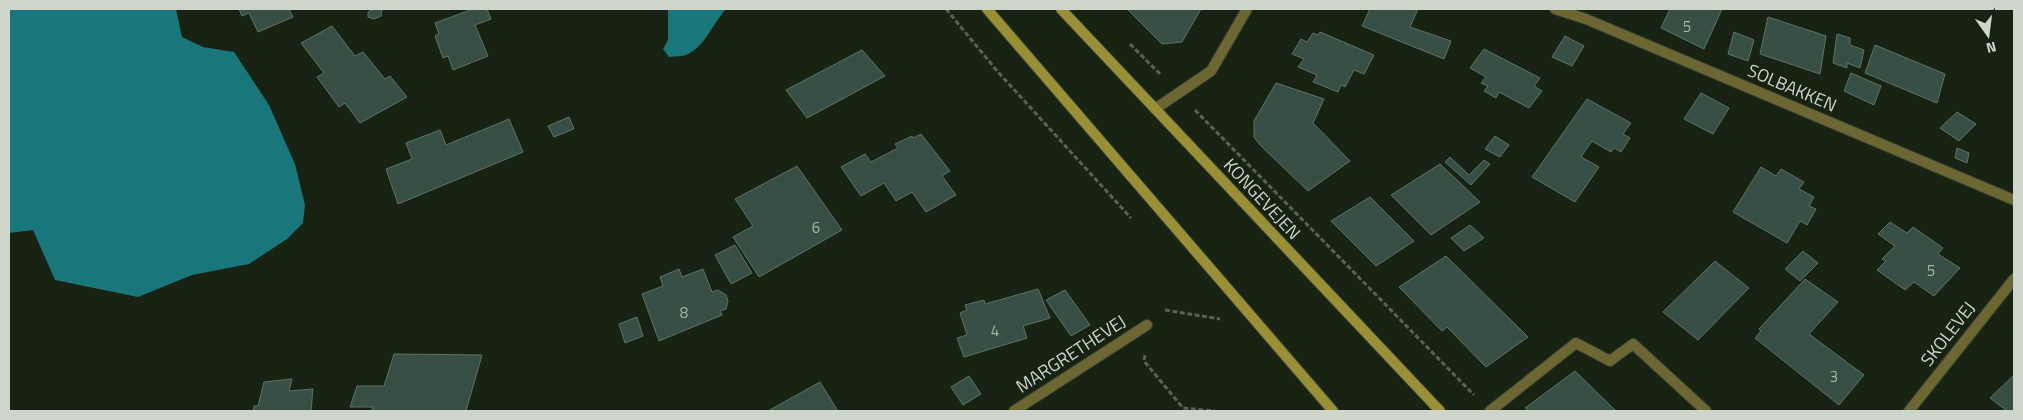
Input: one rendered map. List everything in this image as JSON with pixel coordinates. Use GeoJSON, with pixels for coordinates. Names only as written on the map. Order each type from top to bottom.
{"type":"FeatureCollection","features":[{"type":"Feature","properties":{"kind":"main road"},"geometry":{"type":"LineString","coordinates":[[987,9],[1334,411]]}},
{"type":"Feature","properties":{"kind":"main road","name":"KONGEVEJEN"},"geometry":{"type":"LineString","coordinates":[[1061,9],[1440,411]]}},
{"type":"Feature","properties":{"kind":"street"},"geometry":{"type":"LineString","coordinates":[[1154,109],[1211,71],[1247,9]]}},
{"type":"Feature","properties":{"kind":"street","name":"SOLBAKKEN"},"geometry":{"type":"LineString","coordinates":[[1555,9],[1595,23],[2014,200]]}},
{"type":"Feature","properties":{"kind":"street","name":"SKOLEVEJ"},"geometry":{"type":"LineString","coordinates":[[1909,411],[2012,286]]}},
{"type":"Feature","properties":{"kind":"street","name":"MARGRETHEVEJ"},"geometry":{"type":"LineString","coordinates":[[1014,411],[1147,325]]}},
{"type":"Feature","properties":{"kind":"street"},"geometry":{"type":"LineString","coordinates":[[1490,411],[1576,343],[1610,361],[1633,344],[1706,411]]}},
{"type":"Feature","properties":{"kind":"path"},"geometry":{"type":"LineString","coordinates":[[946,9],[998,72],[1133,219]]}},
{"type":"Feature","properties":{"kind":"path"},"geometry":{"type":"LineString","coordinates":[[1124,37],[1490,411]]}},
{"type":"Feature","properties":{"kind":"path"},"geometry":{"type":"LineString","coordinates":[[1159,309],[1205,317]]}},
{"type":"Feature","properties":{"kind":"path"},"geometry":{"type":"LineString","coordinates":[[1219,313],[1225,320]]}},
{"type":"Feature","properties":{"kind":"path"},"geometry":{"type":"LineString","coordinates":[[1160,380],[1183,408],[1215,411]]}},
{"type":"Feature","properties":{"kind":"water"},"geometry":{"type":"Polygon","coordinates":[[[9,9],[176,9],[182,37],[203,47],[234,52],[269,105],[295,164],[305,205],[303,223],[287,239],[249,264],[192,275],[138,297],[55,280],[33,230],[9,233],[9,9]]]}},
{"type":"Feature","properties":{"kind":"water"},"geometry":{"type":"Polygon","coordinates":[[[668,9],[726,9],[704,40],[694,50],[684,56],[669,57],[663,49],[668,40],[668,9]]]}},
{"type":"Feature","properties":{"kind":"building"},"geometry":{"type":"Polygon","coordinates":[[[239,9],[289,9],[293,17],[258,32],[249,13],[242,16],[239,9]]]}},
{"type":"Feature","properties":{"kind":"building"},"geometry":{"type":"Polygon","coordinates":[[[374,9],[382,10],[381,16],[374,19],[368,17],[368,12],[374,9]]]}},
{"type":"Feature","properties":{"kind":"building"},"geometry":{"type":"Polygon","coordinates":[[[473,9],[487,9],[491,19],[475,25],[488,56],[453,70],[448,56],[443,58],[435,36],[439,34],[435,23],[473,9]]]}},
{"type":"Feature","properties":{"kind":"building"},"geometry":{"type":"Polygon","coordinates":[[[1127,9],[1201,9],[1182,42],[1162,44],[1127,9]]]}},
{"type":"Feature","properties":{"kind":"building"},"geometry":{"type":"Polygon","coordinates":[[[1370,9],[1418,9],[1410,27],[1451,41],[1444,59],[1362,26],[1370,9]]]}},
{"type":"Feature","properties":{"kind":"building"},"geometry":{"type":"Polygon","coordinates":[[[1670,9],[1722,9],[1704,49],[1661,28],[1670,9]]]}},
{"type":"Feature","properties":{"kind":"building"},"geometry":{"type":"Polygon","coordinates":[[[1768,17],[1826,36],[1820,74],[1760,54],[1768,17]]]}},
{"type":"Feature","properties":{"kind":"building"},"geometry":{"type":"Polygon","coordinates":[[[332,26],[355,56],[363,52],[385,79],[390,76],[407,97],[360,123],[345,103],[339,107],[317,77],[324,73],[301,43],[332,26]]]}},
{"type":"Feature","properties":{"kind":"building"},"geometry":{"type":"Polygon","coordinates":[[[1320,32],[1374,55],[1364,74],[1354,70],[1345,87],[1341,85],[1338,92],[1313,82],[1317,75],[1298,67],[1304,59],[1292,54],[1301,39],[1307,42],[1313,33],[1318,35],[1320,32]]]}},
{"type":"Feature","properties":{"kind":"building"},"geometry":{"type":"Polygon","coordinates":[[[1734,32],[1754,40],[1748,61],[1728,54],[1734,32]]]}},
{"type":"Feature","properties":{"kind":"building"},"geometry":{"type":"Polygon","coordinates":[[[1837,34],[1850,38],[1850,45],[1864,50],[1860,68],[1847,63],[1847,68],[1833,63],[1837,34]]]}},
{"type":"Feature","properties":{"kind":"building"},"geometry":{"type":"Polygon","coordinates":[[[1565,36],[1584,46],[1572,66],[1552,57],[1565,36]]]}},
{"type":"Feature","properties":{"kind":"building"},"geometry":{"type":"Polygon","coordinates":[[[1875,45],[1945,74],[1937,103],[1865,73],[1875,45]]]}},
{"type":"Feature","properties":{"kind":"building"},"geometry":{"type":"Polygon","coordinates":[[[1484,49],[1540,78],[1534,86],[1542,91],[1529,108],[1499,92],[1496,98],[1484,91],[1488,86],[1481,83],[1486,77],[1470,68],[1484,49]]]}},
{"type":"Feature","properties":{"kind":"building"},"geometry":{"type":"Polygon","coordinates":[[[862,50],[885,76],[807,118],[786,90],[862,50]]]}},
{"type":"Feature","properties":{"kind":"building"},"geometry":{"type":"Polygon","coordinates":[[[1851,73],[1881,86],[1874,105],[1844,91],[1851,73]]]}},
{"type":"Feature","properties":{"kind":"building"},"geometry":{"type":"Polygon","coordinates":[[[1276,83],[1324,99],[1313,123],[1350,161],[1308,191],[1254,137],[1254,121],[1276,83]]]}},
{"type":"Feature","properties":{"kind":"building"},"geometry":{"type":"Polygon","coordinates":[[[1701,93],[1729,108],[1713,134],[1684,119],[1701,93]]]}},
{"type":"Feature","properties":{"kind":"building"},"geometry":{"type":"Polygon","coordinates":[[[1587,99],[1631,123],[1623,134],[1630,138],[1621,152],[1614,148],[1611,152],[1592,141],[1581,157],[1599,167],[1575,202],[1532,177],[1587,99]]]}},
{"type":"Feature","properties":{"kind":"building"},"geometry":{"type":"Polygon","coordinates":[[[1957,112],[1976,124],[1959,141],[1940,128],[1957,112]]]}},
{"type":"Feature","properties":{"kind":"building"},"geometry":{"type":"Polygon","coordinates":[[[569,117],[574,129],[554,137],[548,126],[569,117]]]}},
{"type":"Feature","properties":{"kind":"building"},"geometry":{"type":"Polygon","coordinates":[[[509,119],[523,152],[398,204],[386,169],[412,159],[406,143],[440,130],[446,145],[509,119]]]}},
{"type":"Feature","properties":{"kind":"building"},"geometry":{"type":"Polygon","coordinates":[[[921,134],[950,171],[942,176],[956,195],[926,212],[912,192],[896,201],[884,183],[861,196],[841,167],[865,154],[871,162],[898,148],[895,144],[921,134]]]}},
{"type":"Feature","properties":{"kind":"building"},"geometry":{"type":"Polygon","coordinates":[[[1495,136],[1509,145],[1500,157],[1485,149],[1495,136]]]}},
{"type":"Feature","properties":{"kind":"building"},"geometry":{"type":"Polygon","coordinates":[[[1957,148],[1969,153],[1967,163],[1955,158],[1957,148]]]}},
{"type":"Feature","properties":{"kind":"building"},"geometry":{"type":"Polygon","coordinates":[[[1450,157],[1469,175],[1484,160],[1490,164],[1471,185],[1445,162],[1450,157]]]}},
{"type":"Feature","properties":{"kind":"building"},"geometry":{"type":"Polygon","coordinates":[[[1440,164],[1480,202],[1431,235],[1391,195],[1440,164]]]}},
{"type":"Feature","properties":{"kind":"building"},"geometry":{"type":"Polygon","coordinates":[[[797,166],[842,230],[759,277],[733,237],[753,226],[735,199],[797,166]]]}},
{"type":"Feature","properties":{"kind":"building"},"geometry":{"type":"Polygon","coordinates":[[[1761,167],[1776,176],[1781,169],[1804,182],[1799,189],[1814,197],[1809,206],[1816,209],[1807,225],[1800,221],[1787,243],[1733,212],[1761,167]]]}},
{"type":"Feature","properties":{"kind":"building"},"geometry":{"type":"Polygon","coordinates":[[[1370,197],[1414,241],[1376,266],[1331,221],[1370,197]]]}},
{"type":"Feature","properties":{"kind":"building"},"geometry":{"type":"Polygon","coordinates":[[[1890,222],[1907,233],[1913,227],[1943,248],[1938,254],[1960,268],[1934,296],[1914,282],[1905,290],[1877,270],[1886,261],[1882,259],[1895,246],[1878,234],[1890,222]]]}},
{"type":"Feature","properties":{"kind":"building"},"geometry":{"type":"Polygon","coordinates":[[[1470,225],[1484,238],[1464,251],[1451,238],[1470,225]]]}},
{"type":"Feature","properties":{"kind":"building"},"geometry":{"type":"Polygon","coordinates":[[[735,245],[752,273],[731,284],[715,255],[735,245]]]}},
{"type":"Feature","properties":{"kind":"building"},"geometry":{"type":"Polygon","coordinates":[[[1803,251],[1818,263],[1800,281],[1785,269],[1803,251]]]}},
{"type":"Feature","properties":{"kind":"building"},"geometry":{"type":"Polygon","coordinates":[[[1446,256],[1528,337],[1486,367],[1447,327],[1442,331],[1399,287],[1446,256]]]}},
{"type":"Feature","properties":{"kind":"building"},"geometry":{"type":"Polygon","coordinates":[[[1715,261],[1749,288],[1698,340],[1663,312],[1715,261]]]}},
{"type":"Feature","properties":{"kind":"building"},"geometry":{"type":"Polygon","coordinates":[[[679,269],[682,277],[703,269],[712,292],[718,290],[726,295],[728,301],[726,309],[720,311],[722,315],[659,341],[642,294],[663,286],[660,277],[679,269]]]}},
{"type":"Feature","properties":{"kind":"building"},"geometry":{"type":"Polygon","coordinates":[[[1805,279],[1838,302],[1809,334],[1864,375],[1839,405],[1755,338],[1761,331],[1759,329],[1805,279]]]}},
{"type":"Feature","properties":{"kind":"building"},"geometry":{"type":"Polygon","coordinates":[[[1038,289],[1050,318],[1023,326],[1027,338],[964,357],[957,338],[967,335],[960,313],[967,310],[965,305],[984,300],[985,304],[1038,289]]]}},
{"type":"Feature","properties":{"kind":"building"},"geometry":{"type":"Polygon","coordinates":[[[1065,290],[1090,325],[1071,336],[1046,300],[1065,290]]]}},
{"type":"Feature","properties":{"kind":"building"},"geometry":{"type":"Polygon","coordinates":[[[637,317],[643,336],[625,343],[619,324],[637,317]]]}},
{"type":"Feature","properties":{"kind":"building"},"geometry":{"type":"Polygon","coordinates":[[[394,354],[482,355],[466,411],[372,411],[373,407],[350,407],[357,386],[384,386],[394,354]]]}},
{"type":"Feature","properties":{"kind":"building"},"geometry":{"type":"Polygon","coordinates":[[[1575,371],[1616,411],[1529,411],[1525,408],[1575,371]]]}},
{"type":"Feature","properties":{"kind":"building"},"geometry":{"type":"Polygon","coordinates":[[[2014,375],[2014,411],[2007,411],[1990,398],[2014,375]]]}},
{"type":"Feature","properties":{"kind":"building"},"geometry":{"type":"Polygon","coordinates":[[[969,376],[981,394],[963,405],[951,387],[969,376]]]}},
{"type":"Feature","properties":{"kind":"building"},"geometry":{"type":"Polygon","coordinates":[[[292,379],[289,391],[313,389],[311,411],[253,411],[254,406],[258,406],[264,382],[292,379]]]}},
{"type":"Feature","properties":{"kind":"building"},"geometry":{"type":"Polygon","coordinates":[[[820,382],[838,411],[768,411],[820,382]]]}}]}
